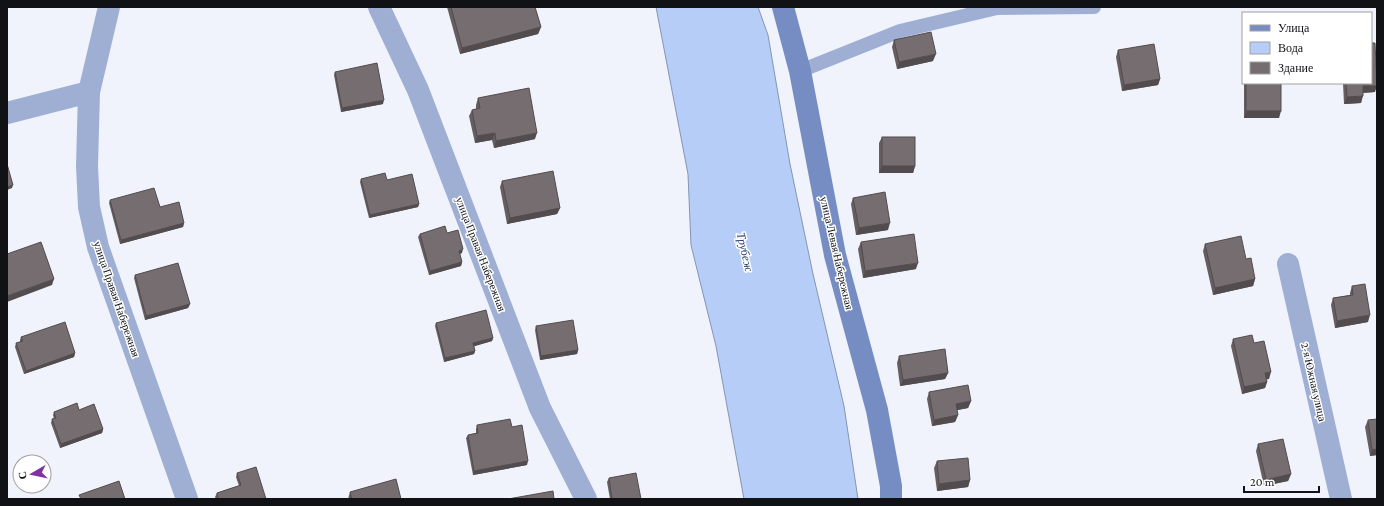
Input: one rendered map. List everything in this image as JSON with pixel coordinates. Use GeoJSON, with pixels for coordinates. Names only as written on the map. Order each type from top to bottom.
{"type":"FeatureCollection","features":[{"type":"Feature","properties":{"kind":"street","name":"улица Правая Набережная"},"geometry":{"type":"LineString","coordinates":[[109,7],[89,92],[87,166],[89,207],[98,247],[188,499]]}},
{"type":"Feature","properties":{"kind":"street","name":"улица Правая Набережная"},"geometry":{"type":"LineString","coordinates":[[379,7],[418,90],[540,408],[586,499]]}},
{"type":"Feature","properties":{"kind":"street","name":"улица Левая Набережная"},"geometry":{"type":"LineString","coordinates":[[783,7],[800,71],[835,255],[877,410],[891,486],[891,499]]}},
{"type":"Feature","properties":{"kind":"street"},"geometry":{"type":"LineString","coordinates":[[7,113],[89,92]]}},
{"type":"Feature","properties":{"kind":"street","name":"2-я Южная улица"},"geometry":{"type":"LineString","coordinates":[[1288,264],[1341,499]]}},
{"type":"Feature","properties":{"kind":"lane"},"geometry":{"type":"LineString","coordinates":[[800,71],[900,31],[997,8],[1094,7]]}},
{"type":"Feature","properties":{"kind":"water","name":"Трубеж"},"geometry":{"type":"Polygon","coordinates":[[[656,7],[758,7],[768,35],[790,164],[813,274],[844,406],[858,499],[744,499],[716,346],[691,245],[688,174],[656,7]]]}},
{"type":"Feature","properties":{"kind":"building"},"geometry":{"type":"Polygon","coordinates":[[[451,7],[535,7],[541,27],[462,48],[451,7]]]}},
{"type":"Feature","properties":{"kind":"building"},"geometry":{"type":"Polygon","coordinates":[[[931,32],[936,54],[899,62],[894,40],[931,32]]]}},
{"type":"Feature","properties":{"kind":"building"},"geometry":{"type":"Polygon","coordinates":[[[1372,43],[1375,43],[1377,86],[1363,86],[1363,96],[1347,97],[1346,84],[1372,84],[1372,43]]]}},
{"type":"Feature","properties":{"kind":"building"},"geometry":{"type":"Polygon","coordinates":[[[1154,44],[1160,79],[1124,85],[1118,50],[1154,44]]]}},
{"type":"Feature","properties":{"kind":"building"},"geometry":{"type":"Polygon","coordinates":[[[377,63],[384,100],[342,108],[335,72],[377,63]]]}},
{"type":"Feature","properties":{"kind":"building"},"geometry":{"type":"Polygon","coordinates":[[[1246,84],[1281,84],[1281,111],[1246,111],[1246,84]]]}},
{"type":"Feature","properties":{"kind":"building"},"geometry":{"type":"Polygon","coordinates":[[[529,88],[537,133],[496,141],[495,133],[477,136],[472,110],[480,108],[478,98],[529,88]]]}},
{"type":"Feature","properties":{"kind":"building"},"geometry":{"type":"Polygon","coordinates":[[[882,137],[915,137],[915,166],[882,166],[882,137]]]}},
{"type":"Feature","properties":{"kind":"building"},"geometry":{"type":"Polygon","coordinates":[[[7,164],[13,185],[7,187],[7,164]]]}},
{"type":"Feature","properties":{"kind":"building"},"geometry":{"type":"Polygon","coordinates":[[[553,171],[560,208],[510,218],[502,181],[553,171]]]}},
{"type":"Feature","properties":{"kind":"building"},"geometry":{"type":"Polygon","coordinates":[[[385,173],[387,180],[412,174],[419,204],[370,215],[361,179],[385,173]]]}},
{"type":"Feature","properties":{"kind":"building"},"geometry":{"type":"Polygon","coordinates":[[[154,188],[160,207],[179,202],[184,223],[121,240],[110,200],[154,188]]]}},
{"type":"Feature","properties":{"kind":"building"},"geometry":{"type":"Polygon","coordinates":[[[885,192],[890,223],[859,228],[853,198],[885,192]]]}},
{"type":"Feature","properties":{"kind":"building"},"geometry":{"type":"Polygon","coordinates":[[[445,226],[447,233],[458,230],[463,249],[459,251],[462,262],[430,271],[420,234],[445,226]]]}},
{"type":"Feature","properties":{"kind":"building"},"geometry":{"type":"Polygon","coordinates":[[[914,234],[918,263],[865,271],[861,242],[914,234]]]}},
{"type":"Feature","properties":{"kind":"building"},"geometry":{"type":"Polygon","coordinates":[[[1241,236],[1246,259],[1251,258],[1255,279],[1215,288],[1205,244],[1241,236]]]}},
{"type":"Feature","properties":{"kind":"building"},"geometry":{"type":"Polygon","coordinates":[[[41,242],[54,279],[7,296],[7,254],[41,242]]]}},
{"type":"Feature","properties":{"kind":"building"},"geometry":{"type":"Polygon","coordinates":[[[178,263],[190,304],[146,316],[135,275],[178,263]]]}},
{"type":"Feature","properties":{"kind":"building"},"geometry":{"type":"Polygon","coordinates":[[[1365,284],[1370,315],[1337,321],[1333,298],[1353,295],[1352,286],[1365,284]]]}},
{"type":"Feature","properties":{"kind":"building"},"geometry":{"type":"Polygon","coordinates":[[[486,310],[493,338],[473,343],[475,351],[445,358],[436,323],[486,310]]]}},
{"type":"Feature","properties":{"kind":"building"},"geometry":{"type":"Polygon","coordinates":[[[573,320],[578,350],[541,356],[536,326],[573,320]]]}},
{"type":"Feature","properties":{"kind":"building"},"geometry":{"type":"Polygon","coordinates":[[[65,322],[75,353],[26,371],[16,343],[23,341],[21,337],[65,322]]]}},
{"type":"Feature","properties":{"kind":"building"},"geometry":{"type":"Polygon","coordinates":[[[1252,335],[1254,343],[1264,341],[1271,372],[1265,373],[1267,382],[1244,387],[1233,339],[1252,335]]]}},
{"type":"Feature","properties":{"kind":"building"},"geometry":{"type":"Polygon","coordinates":[[[945,349],[948,373],[903,380],[899,356],[945,349]]]}},
{"type":"Feature","properties":{"kind":"building"},"geometry":{"type":"Polygon","coordinates":[[[968,385],[971,401],[956,404],[958,415],[934,420],[929,392],[968,385]]]}},
{"type":"Feature","properties":{"kind":"building"},"geometry":{"type":"Polygon","coordinates":[[[77,403],[79,410],[94,404],[103,429],[61,444],[52,419],[56,418],[54,412],[77,403]]]}},
{"type":"Feature","properties":{"kind":"building"},"geometry":{"type":"Polygon","coordinates":[[[510,419],[512,427],[522,425],[528,461],[474,471],[468,435],[478,433],[477,425],[510,419]]]}},
{"type":"Feature","properties":{"kind":"building"},"geometry":{"type":"Polygon","coordinates":[[[1377,419],[1377,449],[1372,450],[1368,420],[1377,419]]]}},
{"type":"Feature","properties":{"kind":"building"},"geometry":{"type":"Polygon","coordinates":[[[1283,439],[1291,474],[1266,480],[1258,444],[1283,439]]]}},
{"type":"Feature","properties":{"kind":"building"},"geometry":{"type":"Polygon","coordinates":[[[968,458],[970,480],[939,484],[937,461],[968,458]]]}},
{"type":"Feature","properties":{"kind":"building"},"geometry":{"type":"Polygon","coordinates":[[[256,467],[266,499],[218,499],[217,493],[241,485],[237,473],[256,467]]]}},
{"type":"Feature","properties":{"kind":"building"},"geometry":{"type":"Polygon","coordinates":[[[636,473],[641,499],[612,499],[609,478],[636,473]]]}},
{"type":"Feature","properties":{"kind":"building"},"geometry":{"type":"Polygon","coordinates":[[[396,479],[401,499],[352,499],[350,492],[396,479]]]}},
{"type":"Feature","properties":{"kind":"building"},"geometry":{"type":"Polygon","coordinates":[[[119,481],[125,499],[81,499],[79,495],[119,481]]]}},
{"type":"Feature","properties":{"kind":"building"},"geometry":{"type":"Polygon","coordinates":[[[553,491],[554,499],[508,499],[553,491]]]}}]}
